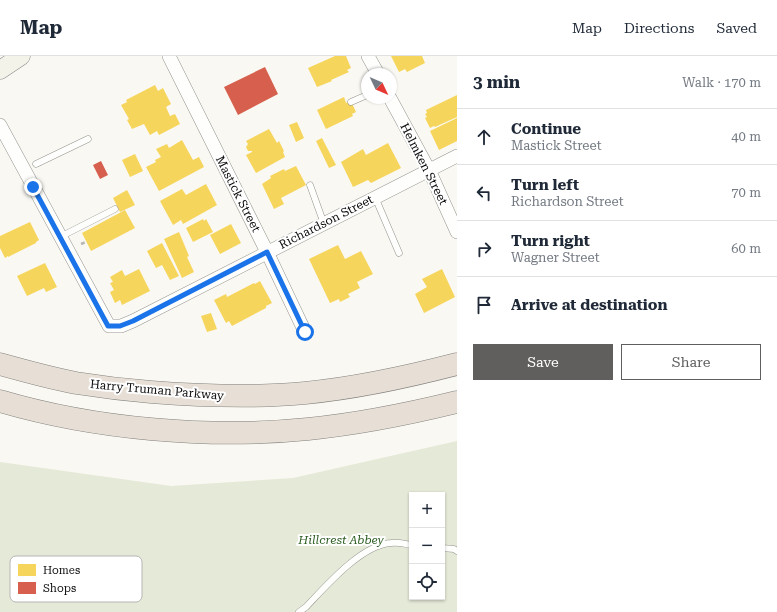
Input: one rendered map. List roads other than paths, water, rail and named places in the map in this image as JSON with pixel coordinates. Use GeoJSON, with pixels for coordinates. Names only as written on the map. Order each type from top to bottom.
{"type":"FeatureCollection","features":[{"type":"Feature","properties":{"kind":"highway","name":"Harry Truman Parkway"},"geometry":{"type":"LineString","coordinates":[[0,364],[76,383],[98,386],[190,395],[248,396],[305,393],[360,386],[417,375],[457,364]]}},
{"type":"Feature","properties":{"kind":"highway"},"geometry":{"type":"LineString","coordinates":[[0,401],[70,418]]}},
{"type":"Feature","properties":{"kind":"highway"},"geometry":{"type":"LineString","coordinates":[[0,409],[129,426],[188,431],[248,432],[308,429],[366,422],[457,402]]}},
{"type":"Feature","properties":{"kind":"street"},"geometry":{"type":"LineString","coordinates":[[368,56],[375,68]]}},
{"type":"Feature","properties":{"kind":"street","name":"Mastick Street"},"geometry":{"type":"LineString","coordinates":[[172,58],[305,332]]}},
{"type":"Feature","properties":{"kind":"street","name":"Helmken Street"},"geometry":{"type":"LineString","coordinates":[[393,104],[429,170],[457,232]]}},
{"type":"Feature","properties":{"kind":"street"},"geometry":{"type":"LineString","coordinates":[[0,125],[60,237]]}},
{"type":"Feature","properties":{"kind":"street","name":"Richardson Street"},"geometry":{"type":"LineString","coordinates":[[60,237],[108,326],[120,326],[133,321],[457,156]]}},
{"type":"Feature","properties":{"kind":"lane"},"geometry":{"type":"LineString","coordinates":[[351,102],[361,98]]}},
{"type":"Feature","properties":{"kind":"lane"},"geometry":{"type":"LineString","coordinates":[[36,164],[88,139]]}},
{"type":"Feature","properties":{"kind":"lane"},"geometry":{"type":"LineString","coordinates":[[310,185],[324,224]]}},
{"type":"Feature","properties":{"kind":"lane"},"geometry":{"type":"LineString","coordinates":[[376,197],[399,253]]}},
{"type":"Feature","properties":{"kind":"lane"},"geometry":{"type":"LineString","coordinates":[[60,237],[115,209]]}},
{"type":"Feature","properties":{"kind":"lane"},"geometry":{"type":"LineString","coordinates":[[299,612],[306,607],[346,565],[372,548],[390,543],[409,545]]}},
{"type":"Feature","properties":{"kind":"lane"},"geometry":{"type":"LineString","coordinates":[[445,548],[454,549],[457,551]]}},
{"type":"Feature","properties":{"kind":"park label","name":"Hillcrest Abbey"},"geometry":{"type":"Point","coordinates":[341,540]}}]}
